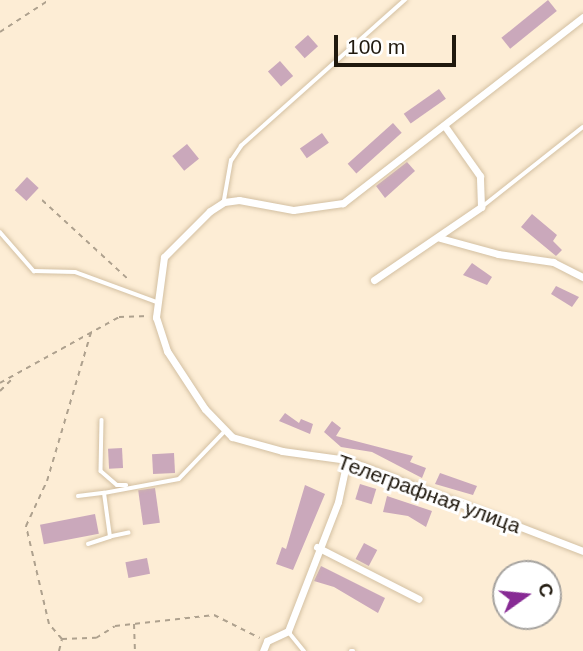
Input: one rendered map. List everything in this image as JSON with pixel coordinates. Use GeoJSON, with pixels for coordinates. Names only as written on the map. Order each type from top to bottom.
{"type":"FeatureCollection","features":[{"type":"Feature","properties":{"kind":"street"},"geometry":{"type":"LineString","coordinates":[[156,317],[164,257],[224,202],[239,200],[293,210],[344,203],[583,17]]}},
{"type":"Feature","properties":{"kind":"street"},"geometry":{"type":"LineString","coordinates":[[374,280],[481,208],[480,176],[444,125]]}},
{"type":"Feature","properties":{"kind":"street"},"geometry":{"type":"LineString","coordinates":[[440,238],[498,254],[553,262],[583,278]]}},
{"type":"Feature","properties":{"kind":"street","name":"Телеграфная улица"},"geometry":{"type":"LineString","coordinates":[[156,317],[167,351],[180,372],[232,437],[282,451],[346,460],[583,551]]}},
{"type":"Feature","properties":{"kind":"street"},"geometry":{"type":"LineString","coordinates":[[263,651],[267,642],[288,631],[317,547],[338,502],[346,460]]}},
{"type":"Feature","properties":{"kind":"street"},"geometry":{"type":"LineString","coordinates":[[317,547],[419,599]]}},
{"type":"Feature","properties":{"kind":"lane"},"geometry":{"type":"LineString","coordinates":[[224,202],[230,161],[241,146],[405,0]]}},
{"type":"Feature","properties":{"kind":"lane"},"geometry":{"type":"LineString","coordinates":[[481,208],[583,127]]}},
{"type":"Feature","properties":{"kind":"lane"},"geometry":{"type":"LineString","coordinates":[[0,232],[34,271],[75,272],[158,302]]}},
{"type":"Feature","properties":{"kind":"lane"},"geometry":{"type":"LineString","coordinates":[[102,420],[101,471],[117,485],[179,479],[216,436],[226,431]]}},
{"type":"Feature","properties":{"kind":"lane"},"geometry":{"type":"LineString","coordinates":[[78,496],[104,493],[133,485]]}},
{"type":"Feature","properties":{"kind":"lane"},"geometry":{"type":"LineString","coordinates":[[104,493],[110,537]]}},
{"type":"Feature","properties":{"kind":"lane"},"geometry":{"type":"LineString","coordinates":[[88,544],[130,533]]}},
{"type":"Feature","properties":{"kind":"lane"},"geometry":{"type":"LineString","coordinates":[[288,631],[304,651]]}},
{"type":"Feature","properties":{"kind":"path"},"geometry":{"type":"LineString","coordinates":[[0,32],[49,0]]}},
{"type":"Feature","properties":{"kind":"path"},"geometry":{"type":"LineString","coordinates":[[41,200],[129,280]]}},
{"type":"Feature","properties":{"kind":"path"},"geometry":{"type":"LineString","coordinates":[[0,383],[119,317],[156,317]]}},
{"type":"Feature","properties":{"kind":"path"},"geometry":{"type":"LineString","coordinates":[[62,639],[49,624],[26,526],[47,481],[91,331]]}},
{"type":"Feature","properties":{"kind":"path"},"geometry":{"type":"LineString","coordinates":[[0,391],[13,378]]}},
{"type":"Feature","properties":{"kind":"path"},"geometry":{"type":"LineString","coordinates":[[62,639],[96,638],[115,626],[214,615],[267,642]]}},
{"type":"Feature","properties":{"kind":"path"},"geometry":{"type":"LineString","coordinates":[[134,624],[135,651]]}},
{"type":"Feature","properties":{"kind":"path"},"geometry":{"type":"LineString","coordinates":[[58,651],[62,639]]}},
{"type":"Feature","properties":{"kind":"building"},"geometry":{"type":"Polygon","coordinates":[[[548,0],[557,11],[510,49],[501,38],[548,0]]]}},
{"type":"Feature","properties":{"kind":"building"},"geometry":{"type":"Polygon","coordinates":[[[308,35],[318,46],[305,58],[295,47],[308,35]]]}},
{"type":"Feature","properties":{"kind":"building"},"geometry":{"type":"Polygon","coordinates":[[[280,61],[293,76],[281,87],[268,71],[280,61]]]}},
{"type":"Feature","properties":{"kind":"building"},"geometry":{"type":"Polygon","coordinates":[[[439,89],[446,99],[411,123],[404,114],[439,89]]]}},
{"type":"Feature","properties":{"kind":"building"},"geometry":{"type":"Polygon","coordinates":[[[393,123],[402,133],[356,173],[348,164],[393,123]]]}},
{"type":"Feature","properties":{"kind":"building"},"geometry":{"type":"Polygon","coordinates":[[[322,133],[329,143],[307,158],[300,148],[322,133]]]}},
{"type":"Feature","properties":{"kind":"building"},"geometry":{"type":"Polygon","coordinates":[[[187,144],[199,159],[184,171],[172,156],[187,144]]]}},
{"type":"Feature","properties":{"kind":"building"},"geometry":{"type":"Polygon","coordinates":[[[407,162],[415,171],[385,198],[376,186],[407,162]]]}},
{"type":"Feature","properties":{"kind":"building"},"geometry":{"type":"Polygon","coordinates":[[[27,177],[39,188],[26,201],[15,190],[27,177]]]}},
{"type":"Feature","properties":{"kind":"building"},"geometry":{"type":"Polygon","coordinates":[[[532,214],[557,235],[553,241],[562,250],[556,256],[521,227],[532,214]]]}},
{"type":"Feature","properties":{"kind":"building"},"geometry":{"type":"Polygon","coordinates":[[[472,263],[492,277],[487,285],[463,275],[472,263]]]}},
{"type":"Feature","properties":{"kind":"building"},"geometry":{"type":"Polygon","coordinates":[[[556,286],[579,297],[572,307],[551,294],[556,286]]]}},
{"type":"Feature","properties":{"kind":"building"},"geometry":{"type":"Polygon","coordinates":[[[285,413],[299,423],[301,419],[313,424],[310,434],[279,421],[285,413]]]}},
{"type":"Feature","properties":{"kind":"building"},"geometry":{"type":"Polygon","coordinates":[[[332,421],[341,428],[336,436],[413,456],[410,462],[426,468],[422,478],[372,452],[341,447],[324,432],[332,421]]]}},
{"type":"Feature","properties":{"kind":"building"},"geometry":{"type":"Polygon","coordinates":[[[122,448],[123,468],[109,469],[108,449],[122,448]]]}},
{"type":"Feature","properties":{"kind":"building"},"geometry":{"type":"Polygon","coordinates":[[[174,453],[175,473],[153,474],[152,454],[174,453]]]}},
{"type":"Feature","properties":{"kind":"building"},"geometry":{"type":"Polygon","coordinates":[[[440,473],[477,486],[473,495],[435,484],[440,473]]]}},
{"type":"Feature","properties":{"kind":"building"},"geometry":{"type":"Polygon","coordinates":[[[360,484],[376,489],[372,504],[355,499],[360,484]]]}},
{"type":"Feature","properties":{"kind":"building"},"geometry":{"type":"Polygon","coordinates":[[[305,485],[325,494],[293,570],[276,564],[282,547],[286,549],[305,485]]]}},
{"type":"Feature","properties":{"kind":"building"},"geometry":{"type":"Polygon","coordinates":[[[155,488],[160,523],[143,525],[138,490],[155,488]]]}},
{"type":"Feature","properties":{"kind":"building"},"geometry":{"type":"Polygon","coordinates":[[[387,496],[432,511],[426,527],[408,516],[383,512],[387,496]]]}},
{"type":"Feature","properties":{"kind":"building"},"geometry":{"type":"Polygon","coordinates":[[[95,514],[99,534],[44,544],[40,525],[95,514]]]}},
{"type":"Feature","properties":{"kind":"building"},"geometry":{"type":"Polygon","coordinates":[[[364,543],[377,550],[369,566],[356,559],[364,543]]]}},
{"type":"Feature","properties":{"kind":"building"},"geometry":{"type":"Polygon","coordinates":[[[147,558],[150,574],[128,578],[125,562],[147,558]]]}},
{"type":"Feature","properties":{"kind":"building"},"geometry":{"type":"Polygon","coordinates":[[[321,566],[385,598],[378,613],[334,587],[314,581],[321,566]]]}}]}
